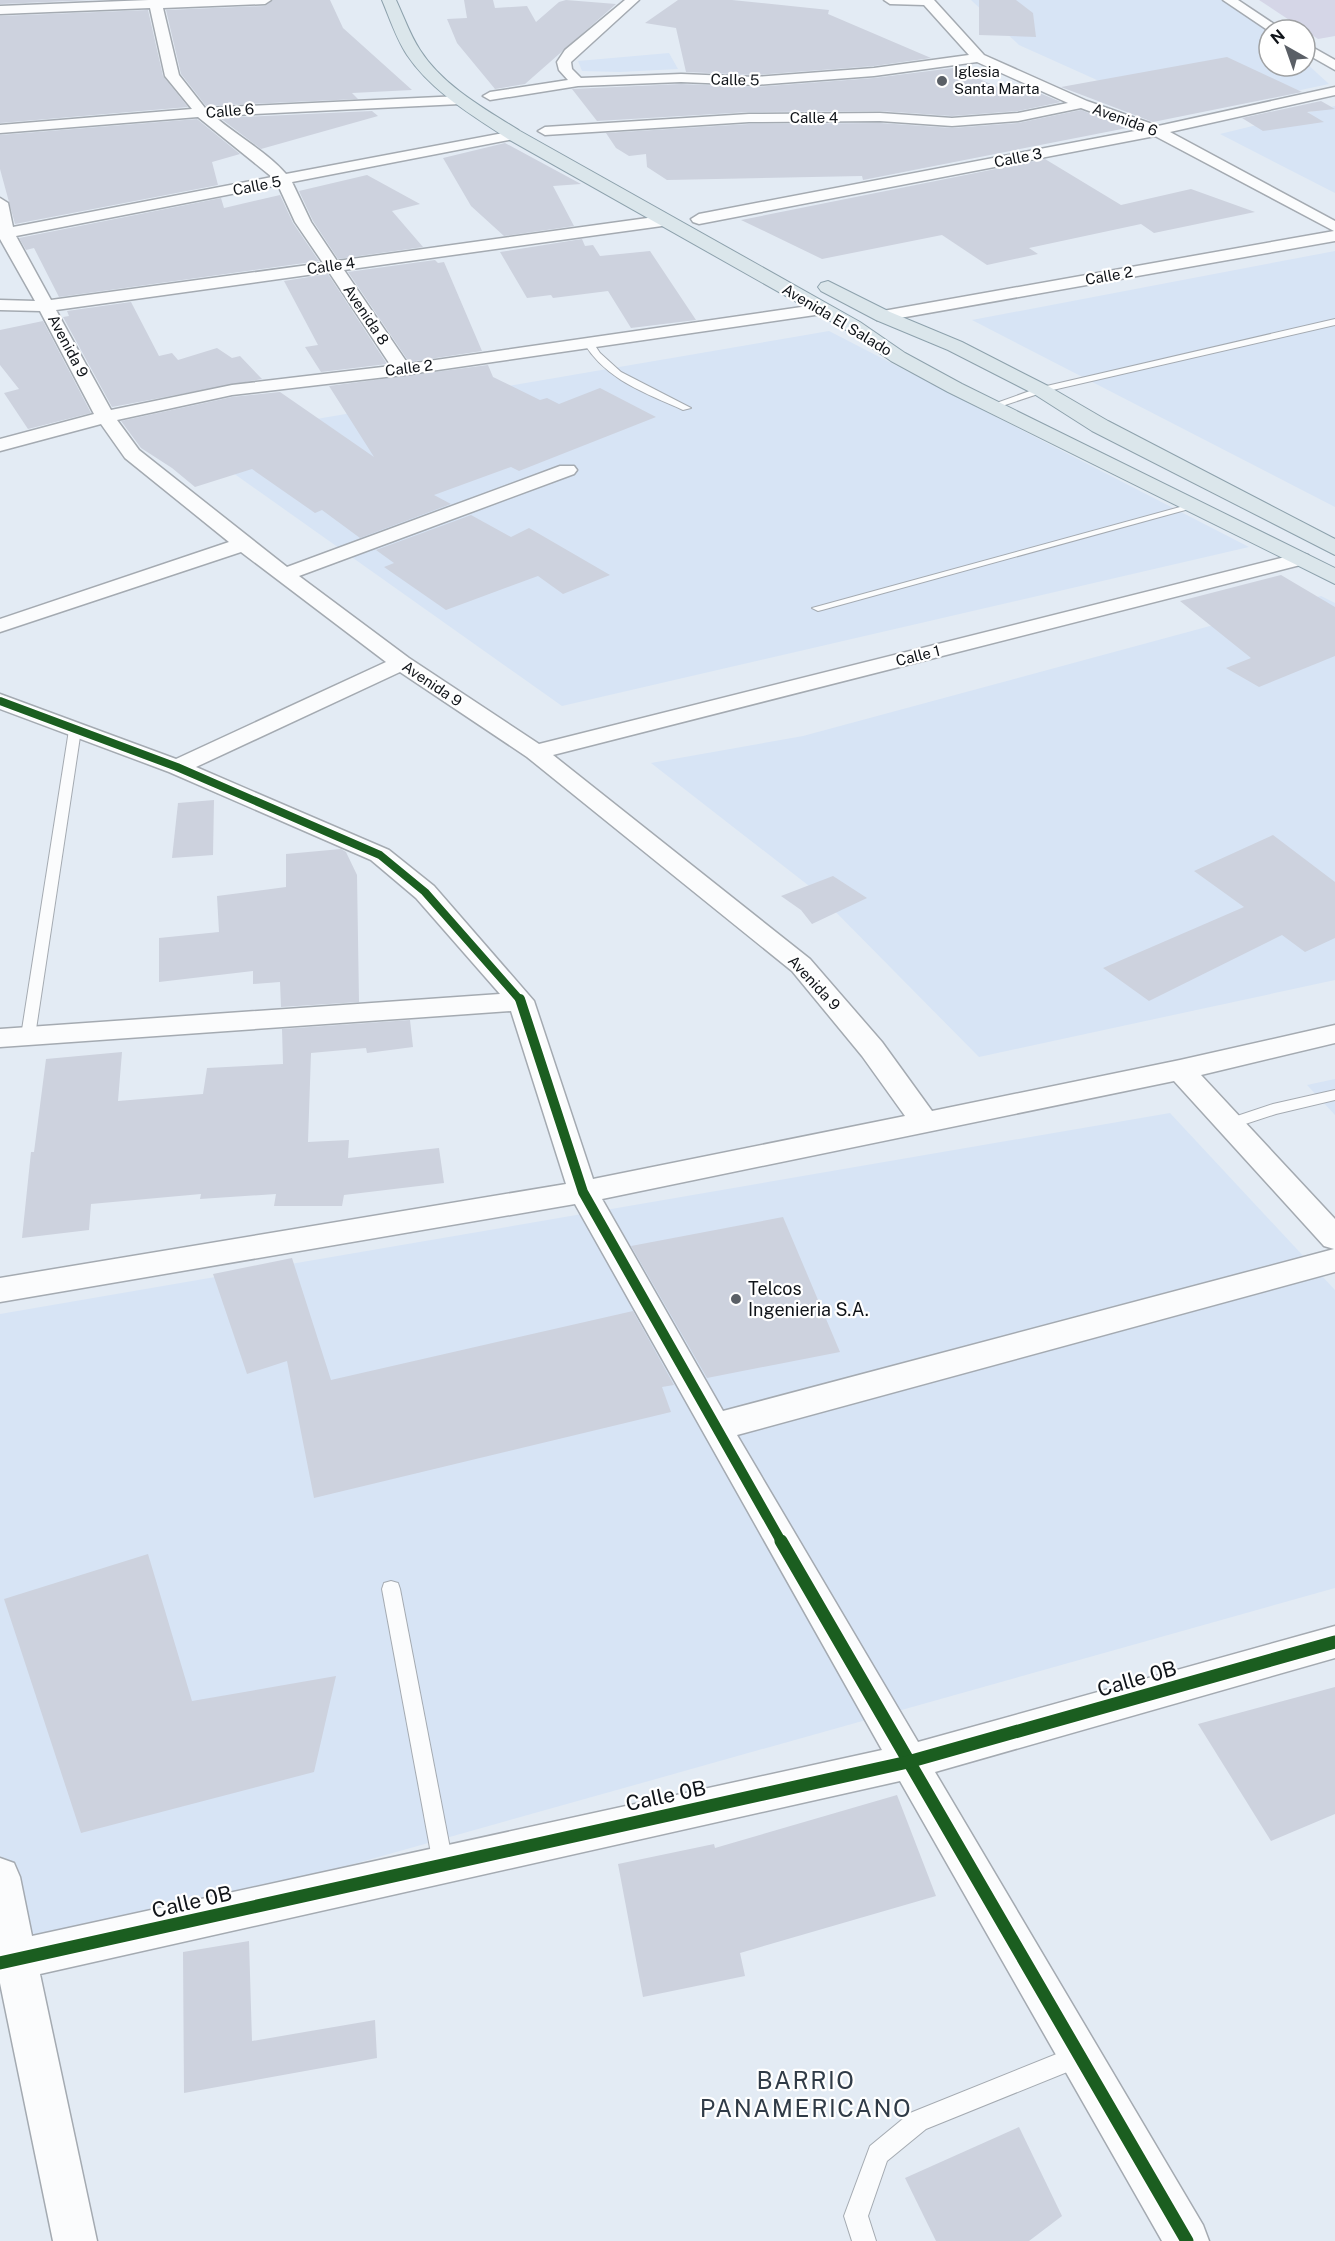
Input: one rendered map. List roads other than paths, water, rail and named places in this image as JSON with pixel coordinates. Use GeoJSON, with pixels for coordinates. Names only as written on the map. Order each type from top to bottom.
{"type":"FeatureCollection","features":[{"type":"Feature","properties":{"kind":"main road","name":"Avenida El Salado"},"geometry":{"type":"LineString","coordinates":[[389,0],[415,54],[460,100],[514,135],[662,221],[822,309],[898,357],[1335,577]]}},
{"type":"Feature","properties":{"kind":"main road"},"geometry":{"type":"LineString","coordinates":[[475,83],[490,96],[545,131],[740,241]]}},
{"type":"Feature","properties":{"kind":"main road","name":"Avenida El Salado"},"geometry":{"type":"LineString","coordinates":[[811,278],[883,316],[955,346],[1041,390],[1100,426],[1335,548]]}},
{"type":"Feature","properties":{"kind":"street"},"geometry":{"type":"LineString","coordinates":[[0,10],[155,2],[265,0]]}},
{"type":"Feature","properties":{"kind":"street"},"geometry":{"type":"LineString","coordinates":[[578,82],[566,70],[564,62],[570,53],[633,0]]}},
{"type":"Feature","properties":{"kind":"street"},"geometry":{"type":"LineString","coordinates":[[890,0],[927,0]]}},
{"type":"Feature","properties":{"kind":"street","name":"Avenida 6"},"geometry":{"type":"LineString","coordinates":[[927,0],[979,58],[1082,104],[1157,131],[1335,227]]}},
{"type":"Feature","properties":{"kind":"street"},"geometry":{"type":"LineString","coordinates":[[1229,0],[1258,18]]}},
{"type":"Feature","properties":{"kind":"street","name":"Avenida 8"},"geometry":{"type":"LineString","coordinates":[[155,2],[172,76],[202,113],[233,140],[271,166],[284,181],[303,222],[403,370]]}},
{"type":"Feature","properties":{"kind":"street"},"geometry":{"type":"LineString","coordinates":[[1317,42],[1325,40]]}},
{"type":"Feature","properties":{"kind":"street"},"geometry":{"type":"LineString","coordinates":[[1320,57],[1335,54]]}},
{"type":"Feature","properties":{"kind":"street"},"geometry":{"type":"LineString","coordinates":[[1317,55],[1335,66]]}},
{"type":"Feature","properties":{"kind":"street","name":"Calle 5"},"geometry":{"type":"LineString","coordinates":[[490,96],[578,82],[625,78],[754,81],[874,72],[979,58]]}},
{"type":"Feature","properties":{"kind":"street","name":"Calle 3"},"geometry":{"type":"LineString","coordinates":[[699,219],[1157,131],[1335,91]]}},
{"type":"Feature","properties":{"kind":"street","name":"Calle 6"},"geometry":{"type":"LineString","coordinates":[[0,129],[202,113],[460,100]]}},
{"type":"Feature","properties":{"kind":"street","name":"Calle 4"},"geometry":{"type":"LineString","coordinates":[[545,131],[749,118],[880,117],[952,122],[1018,117],[1082,104]]}},
{"type":"Feature","properties":{"kind":"street","name":"Calle 5"},"geometry":{"type":"LineString","coordinates":[[4,233],[514,135]]}},
{"type":"Feature","properties":{"kind":"street","name":"Avenida 9"},"geometry":{"type":"LineString","coordinates":[[0,203],[4,233],[105,417],[132,454],[283,575],[400,663],[535,752],[801,965],[872,1049],[924,1122]]}},
{"type":"Feature","properties":{"kind":"street","name":"Calle 4"},"geometry":{"type":"LineString","coordinates":[[0,305],[46,306],[662,221]]}},
{"type":"Feature","properties":{"kind":"street","name":"Calle 2"},"geometry":{"type":"LineString","coordinates":[[883,316],[1335,236]]}},
{"type":"Feature","properties":{"kind":"street","name":"Calle 2"},"geometry":{"type":"LineString","coordinates":[[0,445],[105,417],[232,390],[403,370],[822,309]]}},
{"type":"Feature","properties":{"kind":"street"},"geometry":{"type":"LineString","coordinates":[[283,575],[567,470]]}},
{"type":"Feature","properties":{"kind":"street"},"geometry":{"type":"LineString","coordinates":[[0,626],[244,544]]}},
{"type":"Feature","properties":{"kind":"street","name":"Calle 1"},"geometry":{"type":"LineString","coordinates":[[535,752],[1301,559]]}},
{"type":"Feature","properties":{"kind":"street"},"geometry":{"type":"LineString","coordinates":[[177,767],[400,663]]}},
{"type":"Feature","properties":{"kind":"street"},"geometry":{"type":"LineString","coordinates":[[0,701],[177,767],[380,855],[425,891],[521,1001],[584,1192],[715,1427],[1187,2241]]}},
{"type":"Feature","properties":{"kind":"street"},"geometry":{"type":"LineString","coordinates":[[0,1038],[521,1001]]}},
{"type":"Feature","properties":{"kind":"street"},"geometry":{"type":"LineString","coordinates":[[0,1290],[584,1192],[1180,1070],[1335,1034]]}},
{"type":"Feature","properties":{"kind":"street"},"geometry":{"type":"LineString","coordinates":[[1180,1070],[1335,1238]]}},
{"type":"Feature","properties":{"kind":"street"},"geometry":{"type":"LineString","coordinates":[[715,1427],[1335,1260]]}},
{"type":"Feature","properties":{"kind":"street","name":"Calle 0B"},"geometry":{"type":"LineString","coordinates":[[8,1961],[908,1762],[1335,1642]]}},
{"type":"Feature","properties":{"kind":"street"},"geometry":{"type":"LineString","coordinates":[[0,1877],[8,1961],[75,2241]]}},
{"type":"Feature","properties":{"kind":"lane"},"geometry":{"type":"LineString","coordinates":[[993,406],[1041,390],[1335,322]]}},
{"type":"Feature","properties":{"kind":"lane"},"geometry":{"type":"LineString","coordinates":[[589,343],[594,353],[617,374],[686,408]]}},
{"type":"Feature","properties":{"kind":"lane"},"geometry":{"type":"LineString","coordinates":[[818,608],[1195,506]]}},
{"type":"Feature","properties":{"kind":"lane"},"geometry":{"type":"LineString","coordinates":[[28,1036],[75,730]]}},
{"type":"Feature","properties":{"kind":"lane"},"geometry":{"type":"LineString","coordinates":[[1230,1124],[1273,1109],[1335,1095]]}},
{"type":"Feature","properties":{"kind":"lane"},"geometry":{"type":"LineString","coordinates":[[391,1588],[443,1864]]}},
{"type":"Feature","properties":{"kind":"lane"},"geometry":{"type":"LineString","coordinates":[[864,2241],[856,2216],[878,2154],[918,2121],[1079,2055]]}},
{"type":"Feature","properties":{"kind":"place","name":"Iglesia Santa Marta"},"geometry":{"type":"Point","coordinates":[942,81]}},
{"type":"Feature","properties":{"kind":"place","name":"Telcos Ingenieria S.A."},"geometry":{"type":"Point","coordinates":[736,1299]}},
{"type":"Feature","properties":{"kind":"district","name":"BARRIO PANAMERICANO"},"geometry":{"type":"Point","coordinates":[806,2095]}}]}
